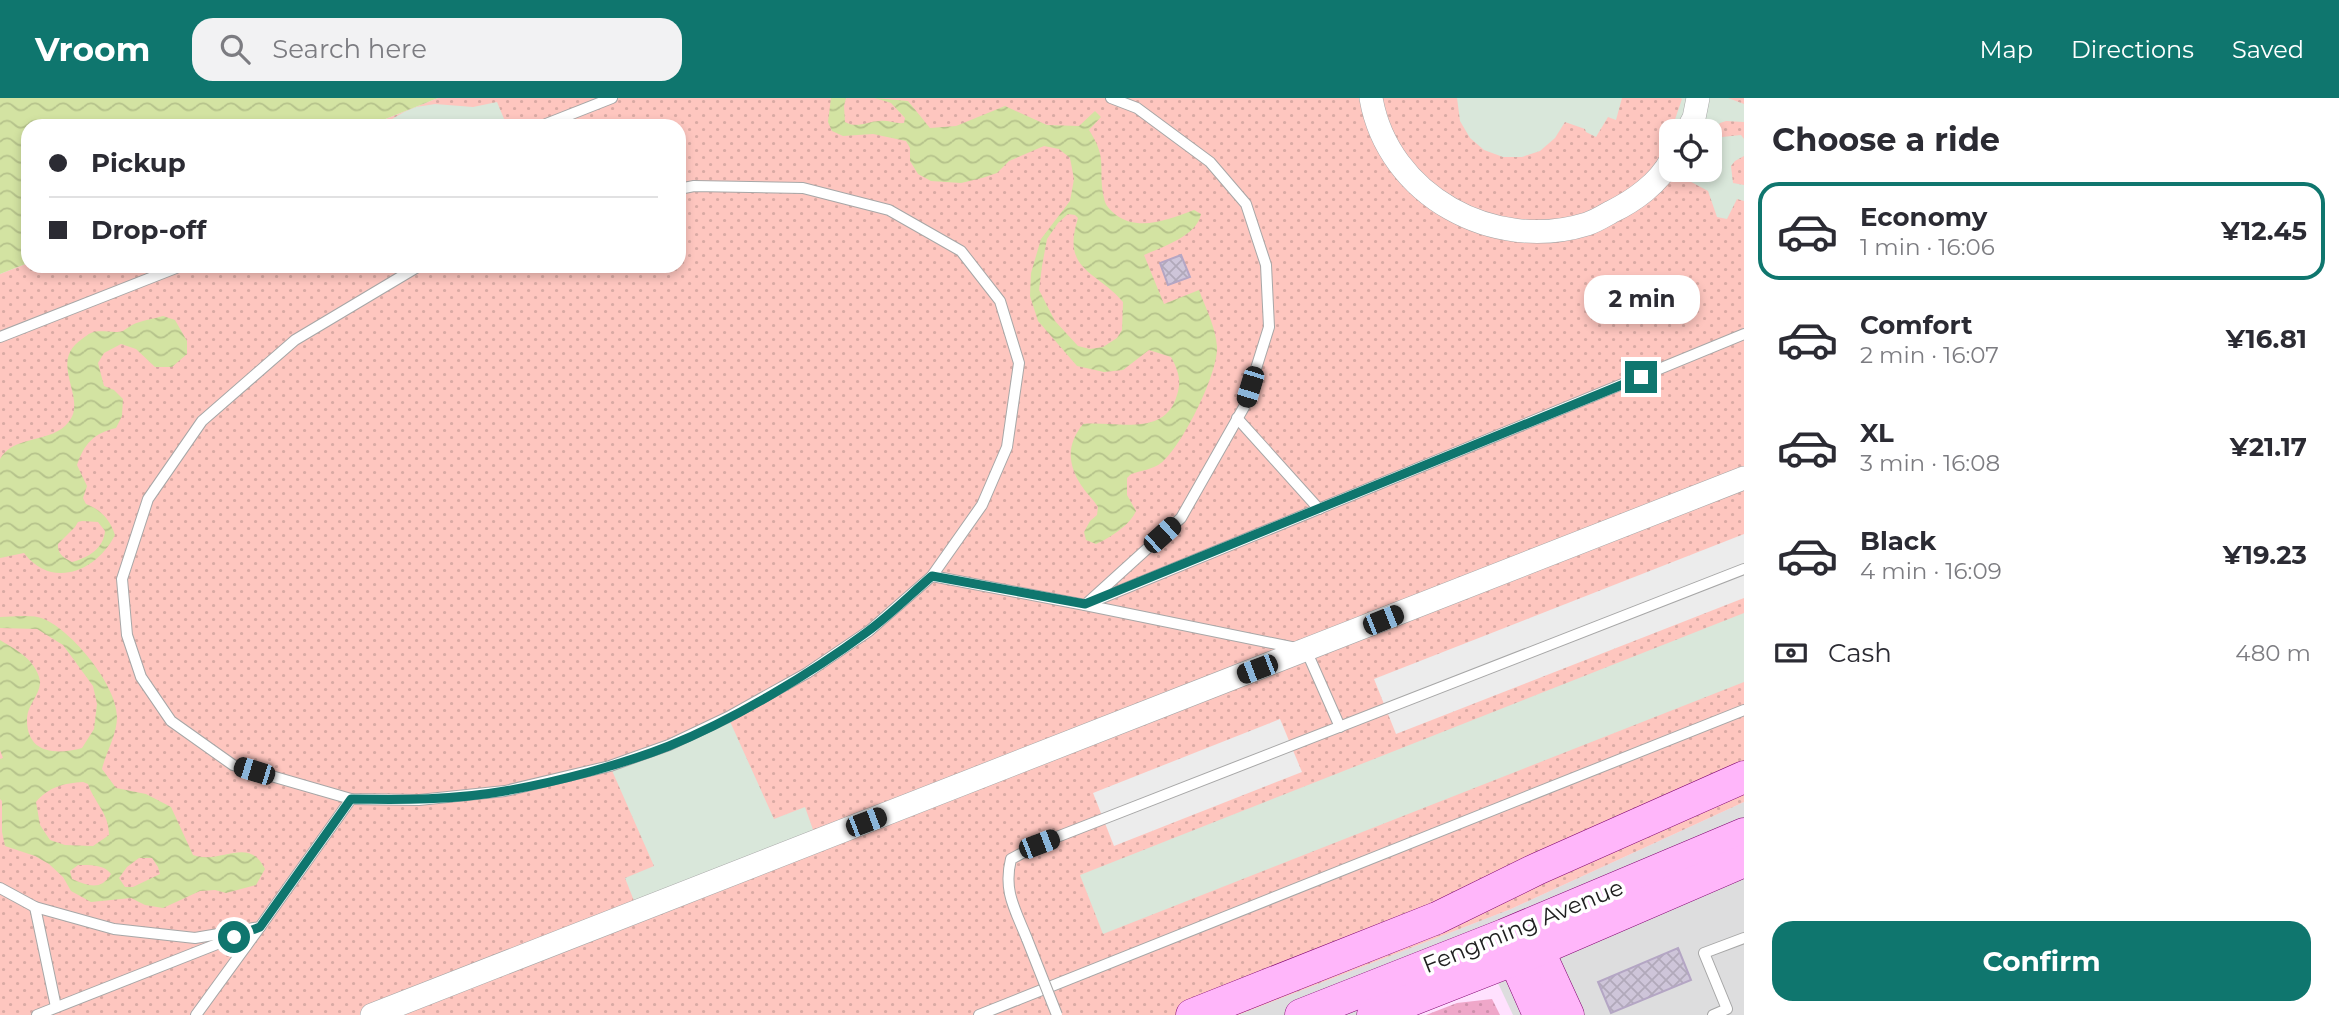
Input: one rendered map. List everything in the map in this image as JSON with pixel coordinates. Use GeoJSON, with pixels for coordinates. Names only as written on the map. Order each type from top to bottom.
{"type":"FeatureCollection","features":[{"type":"Feature","properties":{"kind":"main road"},"geometry":{"type":"LineString","coordinates":[[1192,1015],[1437,918],[1536,869],[1744,777]]}},
{"type":"Feature","properties":{"kind":"main road","name":"Fengming Avenue"},"geometry":{"type":"LineString","coordinates":[[1373,1015],[1744,834]]}},
{"type":"Feature","properties":{"kind":"main road","name":"Fengming Avenue"},"geometry":{"type":"LineString","coordinates":[[1301,1015],[1521,943],[1744,861]]}},
{"type":"Feature","properties":{"kind":"main road"},"geometry":{"type":"LineString","coordinates":[[1521,943],[1539,1015]]}},
{"type":"Feature","properties":{"kind":"main road"},"geometry":{"type":"LineString","coordinates":[[1521,943],[1567,1015]]}},
{"type":"Feature","properties":{"kind":"street"},"geometry":{"type":"LineString","coordinates":[[1371,98],[1375,121],[1400,167],[1438,202],[1485,225],[1536,232],[1588,224],[1631,202],[1659,176]]}},
{"type":"Feature","properties":{"kind":"street"},"geometry":{"type":"LineString","coordinates":[[1693,119],[1698,98]]}},
{"type":"Feature","properties":{"kind":"street"},"geometry":{"type":"LineString","coordinates":[[372,1015],[1744,478]]}},
{"type":"Feature","properties":{"kind":"lane"},"geometry":{"type":"LineString","coordinates":[[559,119],[612,98]]}},
{"type":"Feature","properties":{"kind":"lane"},"geometry":{"type":"LineString","coordinates":[[1085,604],[1181,518],[1244,407],[1269,327],[1266,265],[1246,204],[1210,162],[1137,108],[1111,98]]}},
{"type":"Feature","properties":{"kind":"lane"},"geometry":{"type":"LineString","coordinates":[[407,273],[295,341],[202,421],[148,499],[122,579],[127,635],[141,677],[171,721],[233,765],[351,799],[419,800],[505,791],[610,766],[670,745],[728,717],[807,673],[869,631],[932,576],[982,505],[1007,447],[1019,363],[1000,301],[961,251],[889,210],[803,188],[694,186],[686,188]]}},
{"type":"Feature","properties":{"kind":"lane"},"geometry":{"type":"LineString","coordinates":[[0,337],[163,273]]}},
{"type":"Feature","properties":{"kind":"lane"},"geometry":{"type":"LineString","coordinates":[[1085,604],[1744,334]]}},
{"type":"Feature","properties":{"kind":"lane"},"geometry":{"type":"LineString","coordinates":[[1237,418],[1319,509]]}},
{"type":"Feature","properties":{"kind":"lane"},"geometry":{"type":"LineString","coordinates":[[1057,1015],[1009,894],[1007,875],[1011,859],[1039,844],[1744,569]]}},
{"type":"Feature","properties":{"kind":"lane"},"geometry":{"type":"LineString","coordinates":[[932,576],[1085,604],[1306,650],[1340,727]]}},
{"type":"Feature","properties":{"kind":"lane"},"geometry":{"type":"LineString","coordinates":[[979,1015],[1744,710]]}},
{"type":"Feature","properties":{"kind":"lane"},"geometry":{"type":"LineString","coordinates":[[196,1015],[351,799]]}},
{"type":"Feature","properties":{"kind":"lane"},"geometry":{"type":"LineString","coordinates":[[0,888],[35,907],[114,929],[195,938],[260,927]]}},
{"type":"Feature","properties":{"kind":"lane"},"geometry":{"type":"LineString","coordinates":[[35,907],[56,1007]]}},
{"type":"Feature","properties":{"kind":"lane"},"geometry":{"type":"LineString","coordinates":[[37,1015],[260,927]]}},
{"type":"Feature","properties":{"kind":"lane"},"geometry":{"type":"LineString","coordinates":[[1713,1015],[1727,1009],[1704,953],[1744,938]]}},
{"type":"Feature","properties":{"kind":"shaded area"},"geometry":{"type":"Polygon","coordinates":[[[438,98],[1744,98],[1744,802],[1511,909],[1238,1015],[0,1015],[0,274],[21,266],[21,273],[686,273],[686,119],[386,119],[438,98]]]}},
{"type":"Feature","properties":{"kind":"shaded area"},"geometry":{"type":"Polygon","coordinates":[[[1457,98],[1622,98],[1616,120],[1608,117],[1596,137],[1585,129],[1565,122],[1555,138],[1540,151],[1522,157],[1503,157],[1484,150],[1470,138],[1460,121],[1457,98]]]}},
{"type":"Feature","properties":{"kind":"shaded area"},"geometry":{"type":"Polygon","coordinates":[[[1680,98],[1728,98],[1744,104],[1744,122],[1675,119],[1682,99],[1680,98]]]}},
{"type":"Feature","properties":{"kind":"shaded area"},"geometry":{"type":"Polygon","coordinates":[[[497,102],[504,119],[392,119],[416,107],[435,104],[473,107],[497,102]]]}},
{"type":"Feature","properties":{"kind":"shaded area"},"geometry":{"type":"Polygon","coordinates":[[[1741,135],[1744,139],[1744,156],[1731,166],[1733,183],[1744,185],[1744,201],[1737,199],[1727,219],[1717,217],[1708,191],[1691,182],[1722,182],[1722,137],[1741,135]]]}},
{"type":"Feature","properties":{"kind":"shaded area"},"geometry":{"type":"Polygon","coordinates":[[[1744,534],[1744,598],[1396,734],[1374,679],[1744,534]]]}},
{"type":"Feature","properties":{"kind":"shaded area"},"geometry":{"type":"Polygon","coordinates":[[[1744,613],[1744,682],[1103,934],[1080,875],[1744,613]]]}},
{"type":"Feature","properties":{"kind":"shaded area"},"geometry":{"type":"Polygon","coordinates":[[[728,717],[774,819],[805,807],[817,841],[638,911],[625,878],[654,866],[610,766],[728,717]]]}},
{"type":"Feature","properties":{"kind":"shaded area"},"geometry":{"type":"Polygon","coordinates":[[[1280,719],[1302,772],[1114,846],[1093,793],[1280,719]]]}},
{"type":"Feature","properties":{"kind":"shaded area"},"geometry":{"type":"Polygon","coordinates":[[[1744,802],[1744,1015],[1238,1015],[1511,909],[1744,802]]]}},
{"type":"Feature","properties":{"kind":"shaded area"},"geometry":{"type":"Polygon","coordinates":[[[1497,981],[1513,1015],[1412,1015],[1497,981]]]}},
{"type":"Feature","properties":{"kind":"shaded area"},"geometry":{"type":"Polygon","coordinates":[[[1492,999],[1500,1015],[1426,1015],[1457,1003],[1492,999]]]}},
{"type":"Feature","properties":{"kind":"water"},"geometry":{"type":"Polygon","coordinates":[[[0,98],[438,98],[386,119],[21,119],[21,266],[0,274],[0,98]]]}},
{"type":"Feature","properties":{"kind":"water"},"geometry":{"type":"Polygon","coordinates":[[[831,98],[846,98],[845,122],[854,125],[876,121],[904,123],[905,118],[891,103],[875,98],[908,101],[930,128],[956,126],[1005,106],[1047,125],[1079,126],[1095,111],[1101,117],[1089,130],[1101,157],[1104,198],[1116,215],[1135,223],[1144,223],[1165,220],[1194,210],[1201,214],[1193,229],[1186,235],[1144,255],[1164,304],[1199,290],[1216,340],[1216,359],[1212,374],[1179,442],[1158,465],[1131,474],[1127,478],[1127,495],[1136,511],[1113,535],[1096,544],[1086,540],[1084,532],[1097,515],[1098,507],[1081,485],[1073,469],[1071,454],[1074,439],[1083,424],[1137,424],[1160,418],[1170,410],[1176,398],[1179,377],[1171,357],[1149,350],[1123,370],[1104,372],[1077,366],[1038,321],[1030,296],[1031,273],[1041,239],[1070,201],[1074,179],[1070,158],[1059,149],[1044,146],[1009,161],[997,173],[982,178],[961,183],[931,181],[918,174],[910,161],[910,148],[906,141],[873,134],[843,136],[832,131],[828,122],[831,98]],[[1068,214],[1047,239],[1039,290],[1055,321],[1078,346],[1090,349],[1103,347],[1117,338],[1122,330],[1123,302],[1084,268],[1078,259],[1074,249],[1078,218],[1068,214]]]}},
{"type":"Feature","properties":{"kind":"water"},"geometry":{"type":"Polygon","coordinates":[[[163,316],[175,320],[187,341],[187,354],[172,367],[155,367],[136,349],[121,344],[104,353],[98,363],[104,386],[114,390],[123,399],[122,416],[116,428],[91,440],[77,465],[87,486],[83,498],[86,504],[104,516],[113,529],[115,535],[107,548],[86,566],[60,573],[48,571],[35,564],[24,553],[0,558],[0,459],[21,443],[57,431],[65,426],[72,416],[74,405],[68,360],[72,349],[91,333],[123,331],[136,323],[163,316]],[[78,522],[58,544],[62,555],[72,562],[94,551],[102,542],[105,531],[98,522],[78,522]]]}},
{"type":"Feature","properties":{"kind":"water"},"geometry":{"type":"Polygon","coordinates":[[[0,617],[39,617],[55,625],[79,647],[101,675],[115,704],[115,730],[102,769],[116,788],[146,794],[171,807],[193,855],[214,857],[243,852],[251,854],[265,869],[256,885],[226,893],[215,890],[200,891],[163,908],[145,905],[131,898],[91,902],[71,891],[63,877],[49,864],[35,856],[5,846],[0,799],[0,759],[3,758],[0,750],[0,640],[28,659],[39,677],[38,692],[27,718],[28,730],[37,745],[53,751],[82,748],[94,729],[97,704],[93,686],[63,645],[37,629],[0,628],[0,617]],[[83,782],[57,787],[36,802],[40,825],[50,840],[65,845],[93,846],[109,835],[104,814],[88,784],[83,782]],[[139,858],[127,867],[119,878],[125,887],[133,887],[160,874],[152,858],[139,858]],[[78,865],[70,871],[72,879],[94,886],[103,883],[111,874],[104,868],[91,865],[78,865]]]}},
{"type":"Feature","properties":{"kind":"building"},"geometry":{"type":"Polygon","coordinates":[[[1181,255],[1190,277],[1168,285],[1160,263],[1181,255]]]}},
{"type":"Feature","properties":{"kind":"building"},"geometry":{"type":"Polygon","coordinates":[[[1678,948],[1691,980],[1611,1013],[1598,982],[1678,948]]]}},
{"type":"Feature","properties":{"kind":"route"},"geometry":{"type":"LineString","coordinates":[[234,937],[260,927],[351,799],[419,800],[505,791],[610,766],[670,745],[728,717],[807,673],[869,631],[932,576],[1085,604],[1641,377]]}}]}
